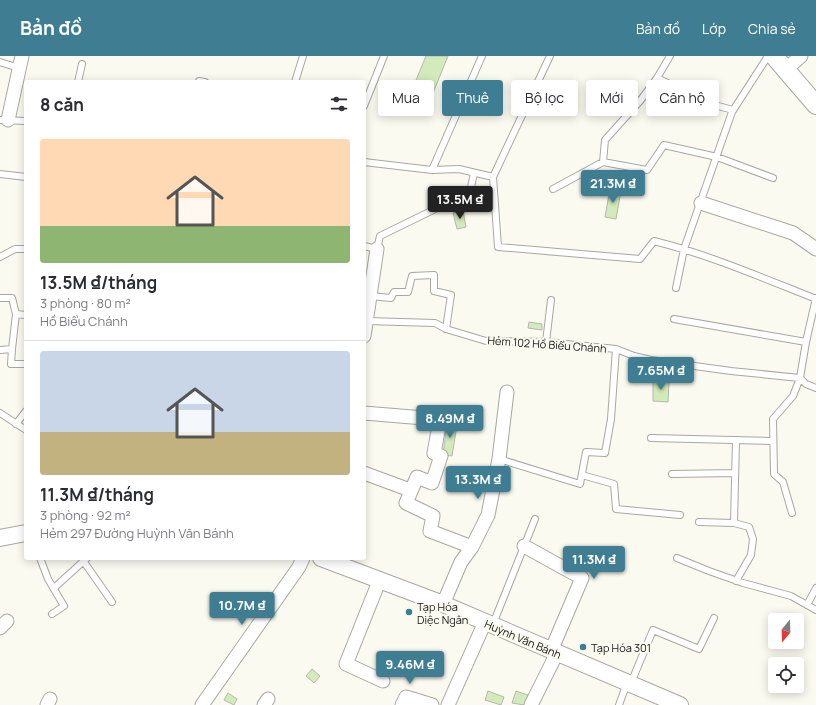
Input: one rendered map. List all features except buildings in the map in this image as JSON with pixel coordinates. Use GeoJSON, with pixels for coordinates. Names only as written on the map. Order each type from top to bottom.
{"type":"FeatureCollection","features":[{"type":"Feature","properties":{"kind":"main road"},"geometry":{"type":"LineString","coordinates":[[780,63],[816,105]]}},
{"type":"Feature","properties":{"kind":"street"},"geometry":{"type":"LineString","coordinates":[[780,63],[801,56]]}},
{"type":"Feature","properties":{"kind":"street"},"geometry":{"type":"LineString","coordinates":[[4,120],[20,62]]}},
{"type":"Feature","properties":{"kind":"street"},"geometry":{"type":"LineString","coordinates":[[701,203],[793,232],[816,249]]}},
{"type":"Feature","properties":{"kind":"street"},"geometry":{"type":"LineString","coordinates":[[366,322],[377,249]]}},
{"type":"Feature","properties":{"kind":"street"},"geometry":{"type":"LineString","coordinates":[[443,604],[461,562],[472,547],[488,515],[499,459],[507,392]]}},
{"type":"Feature","properties":{"kind":"street"},"geometry":{"type":"LineString","coordinates":[[366,413],[460,421]]}},
{"type":"Feature","properties":{"kind":"street"},"geometry":{"type":"LineString","coordinates":[[440,420],[434,453],[441,456],[432,483],[417,476],[410,490],[406,503],[433,516],[430,531],[472,547]]}},
{"type":"Feature","properties":{"kind":"street"},"geometry":{"type":"LineString","coordinates":[[366,474],[410,490]]}},
{"type":"Feature","properties":{"kind":"street"},"geometry":{"type":"LineString","coordinates":[[0,538],[24,533]]}},
{"type":"Feature","properties":{"kind":"street"},"geometry":{"type":"LineString","coordinates":[[524,546],[582,578],[554,652],[531,705]]}},
{"type":"Feature","properties":{"kind":"street"},"geometry":{"type":"LineString","coordinates":[[206,704],[299,567],[302,560]]}},
{"type":"Feature","properties":{"kind":"street","name":"Huỳnh Văn Bánh"},"geometry":{"type":"LineString","coordinates":[[327,560],[443,604],[680,705]]}},
{"type":"Feature","properties":{"kind":"street"},"geometry":{"type":"LineString","coordinates":[[380,579],[346,664],[383,681]]}},
{"type":"Feature","properties":{"kind":"street"},"geometry":{"type":"LineString","coordinates":[[448,705],[489,624]]}},
{"type":"Feature","properties":{"kind":"street"},"geometry":{"type":"LineString","coordinates":[[402,705],[406,696],[432,705]]}},
{"type":"Feature","properties":{"kind":"lane"},"geometry":{"type":"LineString","coordinates":[[296,80],[303,56]]}},
{"type":"Feature","properties":{"kind":"lane"},"geometry":{"type":"LineString","coordinates":[[366,101],[384,56]]}},
{"type":"Feature","properties":{"kind":"lane"},"geometry":{"type":"LineString","coordinates":[[432,170],[482,56]]}},
{"type":"Feature","properties":{"kind":"lane"},"geometry":{"type":"LineString","coordinates":[[550,56],[493,177],[498,247],[640,258],[654,241],[684,249],[765,278],[816,299],[806,342],[800,378],[793,396],[773,419],[774,474],[783,482],[792,513]]}},
{"type":"Feature","properties":{"kind":"lane"},"geometry":{"type":"LineString","coordinates":[[603,162],[604,140],[632,110],[657,78],[670,56]]}},
{"type":"Feature","properties":{"kind":"lane"},"geometry":{"type":"LineString","coordinates":[[676,288],[684,249],[733,110],[768,56]]}},
{"type":"Feature","properties":{"kind":"lane"},"geometry":{"type":"LineString","coordinates":[[0,62],[20,62]]}},
{"type":"Feature","properties":{"kind":"lane"},"geometry":{"type":"LineString","coordinates":[[78,80],[82,64]]}},
{"type":"Feature","properties":{"kind":"lane"},"geometry":{"type":"LineString","coordinates":[[657,78],[661,80]]}},
{"type":"Feature","properties":{"kind":"lane"},"geometry":{"type":"LineString","coordinates":[[719,107],[733,110]]}},
{"type":"Feature","properties":{"kind":"lane"},"geometry":{"type":"LineString","coordinates":[[4,120],[24,121]]}},
{"type":"Feature","properties":{"kind":"lane"},"geometry":{"type":"LineString","coordinates":[[553,189],[603,162],[647,170],[664,145],[717,157],[773,178]]}},
{"type":"Feature","properties":{"kind":"lane"},"geometry":{"type":"LineString","coordinates":[[366,162],[432,170],[459,169],[493,177]]}},
{"type":"Feature","properties":{"kind":"lane"},"geometry":{"type":"LineString","coordinates":[[366,246],[377,249],[380,236],[470,192],[474,172]]}},
{"type":"Feature","properties":{"kind":"lane"},"geometry":{"type":"LineString","coordinates":[[0,174],[24,176]]}},
{"type":"Feature","properties":{"kind":"lane"},"geometry":{"type":"LineString","coordinates":[[0,257],[15,249],[24,249]]}},
{"type":"Feature","properties":{"kind":"lane"},"geometry":{"type":"LineString","coordinates":[[370,296],[391,298],[394,292],[408,292],[412,276],[434,275],[434,291],[451,295],[446,329]]}},
{"type":"Feature","properties":{"kind":"lane"},"geometry":{"type":"LineString","coordinates":[[0,298],[12,298],[16,314],[11,364],[24,364]]}},
{"type":"Feature","properties":{"kind":"lane"},"geometry":{"type":"LineString","coordinates":[[546,342],[551,300]]}},
{"type":"Feature","properties":{"kind":"lane"},"geometry":{"type":"LineString","coordinates":[[16,314],[24,315]]}},
{"type":"Feature","properties":{"kind":"lane"},"geometry":{"type":"LineString","coordinates":[[674,319],[806,342]]}},
{"type":"Feature","properties":{"kind":"lane","name":"Hẻm 102 Hồ Biểu Chánh"},"geometry":{"type":"LineString","coordinates":[[366,322],[435,323],[446,329],[486,341],[546,342],[616,349],[634,356],[651,360],[731,371],[800,378]]}},
{"type":"Feature","properties":{"kind":"lane"},"geometry":{"type":"LineString","coordinates":[[0,350],[12,349]]}},
{"type":"Feature","properties":{"kind":"lane"},"geometry":{"type":"LineString","coordinates":[[499,459],[580,484],[586,452],[605,452],[611,419],[616,349]]}},
{"type":"Feature","properties":{"kind":"lane"},"geometry":{"type":"LineString","coordinates":[[800,378],[806,384],[816,388]]}},
{"type":"Feature","properties":{"kind":"lane"},"geometry":{"type":"LineString","coordinates":[[0,413],[24,429]]}},
{"type":"Feature","properties":{"kind":"lane"},"geometry":{"type":"LineString","coordinates":[[16,424],[24,413]]}},
{"type":"Feature","properties":{"kind":"lane"},"geometry":{"type":"LineString","coordinates":[[651,438],[773,441]]}},
{"type":"Feature","properties":{"kind":"lane"},"geometry":{"type":"LineString","coordinates":[[734,523],[736,440]]}},
{"type":"Feature","properties":{"kind":"lane"},"geometry":{"type":"LineString","coordinates":[[672,474],[735,473]]}},
{"type":"Feature","properties":{"kind":"lane"},"geometry":{"type":"LineString","coordinates":[[582,475],[614,484],[616,509],[680,515]]}},
{"type":"Feature","properties":{"kind":"lane"},"geometry":{"type":"LineString","coordinates":[[489,624],[535,519]]}},
{"type":"Feature","properties":{"kind":"lane"},"geometry":{"type":"LineString","coordinates":[[699,522],[734,523],[749,527],[753,539],[751,554],[736,581]]}},
{"type":"Feature","properties":{"kind":"lane"},"geometry":{"type":"LineString","coordinates":[[677,558],[709,572],[791,596],[816,610]]}},
{"type":"Feature","properties":{"kind":"lane"},"geometry":{"type":"LineString","coordinates":[[41,560],[48,579],[64,606],[52,614]]}},
{"type":"Feature","properties":{"kind":"lane"},"geometry":{"type":"LineString","coordinates":[[54,588],[85,560],[112,602]]}},
{"type":"Feature","properties":{"kind":"lane"},"geometry":{"type":"LineString","coordinates":[[807,604],[816,588]]}},
{"type":"Feature","properties":{"kind":"lane"},"geometry":{"type":"LineString","coordinates":[[619,705],[653,630],[699,650],[714,618]]}},
{"type":"Feature","properties":{"kind":"place","name":"Tạp Hóa Diệc Ngân"},"geometry":{"type":"Point","coordinates":[409,612]}},
{"type":"Feature","properties":{"kind":"place","name":"Tạp Hóa 301"},"geometry":{"type":"Point","coordinates":[583,647]}}]}
